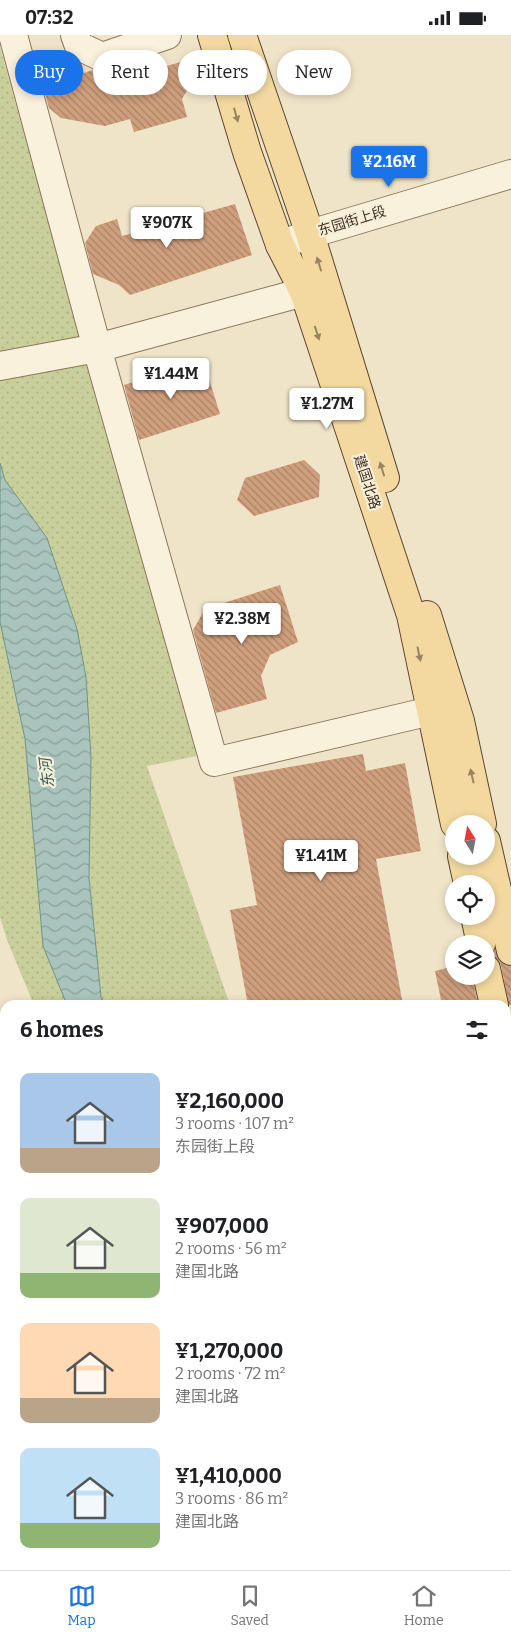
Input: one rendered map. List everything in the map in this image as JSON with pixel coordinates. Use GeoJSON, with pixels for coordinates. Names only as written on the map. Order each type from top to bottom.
{"type":"FeatureCollection","features":[{"type":"Feature","properties":{"kind":"main road","name":"建国北路"},"geometry":{"type":"LineString","coordinates":[[212,35],[247,152],[280,245],[304,292],[411,615],[453,815]]}},
{"type":"Feature","properties":{"kind":"main road","name":"建国北路"},"geometry":{"type":"LineString","coordinates":[[242,35],[310,234],[460,721],[480,815]]}},
{"type":"Feature","properties":{"kind":"main road"},"geometry":{"type":"LineString","coordinates":[[491,865],[511,951]]}},
{"type":"Feature","properties":{"kind":"main road"},"geometry":{"type":"LineString","coordinates":[[490,985],[493,1000]]}},
{"type":"Feature","properties":{"kind":"street"},"geometry":{"type":"LineString","coordinates":[[13,35],[97,348],[214,762],[431,711]]}},
{"type":"Feature","properties":{"kind":"street"},"geometry":{"type":"LineString","coordinates":[[75,35],[79,46],[102,57],[168,35]]}},
{"type":"Feature","properties":{"kind":"street","name":"东园街上段"},"geometry":{"type":"LineString","coordinates":[[280,245],[310,234],[511,174]]}},
{"type":"Feature","properties":{"kind":"street"},"geometry":{"type":"LineString","coordinates":[[0,366],[97,348],[304,292]]}},
{"type":"Feature","properties":{"kind":"green space"},"geometry":{"type":"Polygon","coordinates":[[[0,47],[197,756],[147,766],[228,1000],[32,1000],[7,940],[0,917],[0,47]]]}},
{"type":"Feature","properties":{"kind":"water","name":"东河"},"geometry":{"type":"Polygon","coordinates":[[[0,463],[5,480],[47,538],[77,629],[86,677],[91,757],[89,878],[102,1000],[65,1000],[43,946],[25,739],[0,622],[0,463]]]}},
{"type":"Feature","properties":{"kind":"building"},"geometry":{"type":"Polygon","coordinates":[[[178,63],[178,95],[184,95],[182,99],[187,117],[134,132],[130,119],[105,126],[61,118],[49,108],[46,95],[83,95],[83,69],[84,73],[93,70],[93,95],[168,95],[168,66],[178,63]]]}},
{"type":"Feature","properties":{"kind":"building"},"geometry":{"type":"Polygon","coordinates":[[[235,204],[252,255],[130,295],[119,285],[93,274],[85,243],[96,226],[117,219],[122,236],[235,204]]]}},
{"type":"Feature","properties":{"kind":"building"},"geometry":{"type":"Polygon","coordinates":[[[203,360],[220,414],[139,440],[124,385],[203,360]]]}},
{"type":"Feature","properties":{"kind":"building"},"geometry":{"type":"Polygon","coordinates":[[[304,460],[320,475],[319,497],[254,516],[237,500],[245,478],[304,460]]]}},
{"type":"Feature","properties":{"kind":"building"},"geometry":{"type":"Polygon","coordinates":[[[280,585],[298,642],[270,655],[261,676],[267,699],[216,713],[193,630],[205,609],[280,585]]]}},
{"type":"Feature","properties":{"kind":"building"},"geometry":{"type":"Polygon","coordinates":[[[363,754],[366,771],[405,763],[421,851],[376,859],[402,1000],[247,1000],[230,910],[257,905],[233,777],[363,754]]]}},
{"type":"Feature","properties":{"kind":"building"},"geometry":{"type":"Polygon","coordinates":[[[495,950],[500,962],[506,966],[511,966],[511,1000],[508,1000],[498,959],[495,957],[495,950]]]}},
{"type":"Feature","properties":{"kind":"building"},"geometry":{"type":"Polygon","coordinates":[[[445,968],[445,985],[474,985],[477,1000],[441,1000],[435,971],[445,968]]]}}]}
